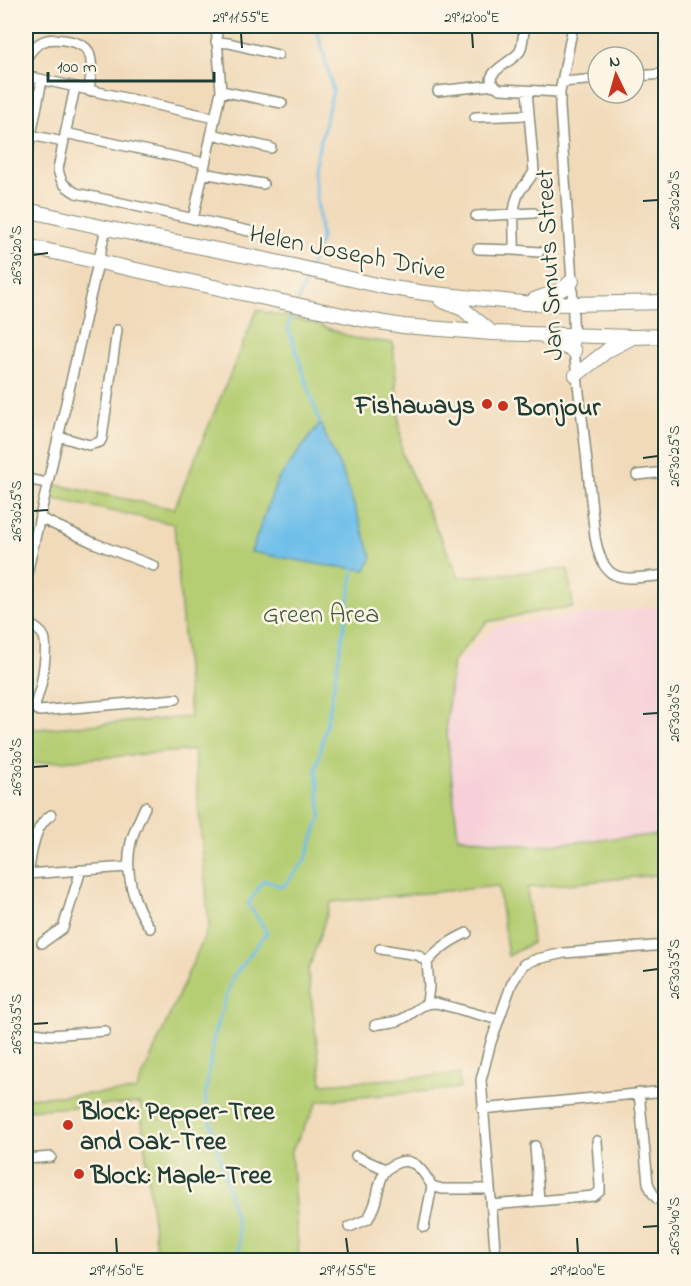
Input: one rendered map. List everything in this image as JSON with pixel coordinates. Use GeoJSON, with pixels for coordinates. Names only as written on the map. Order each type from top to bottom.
{"type":"FeatureCollection","features":[{"type":"Feature","properties":{"kind":"street"},"geometry":{"type":"LineString","coordinates":[[193,219],[221,92],[216,26]]}},
{"type":"Feature","properties":{"kind":"street","name":"Jan Smuts Street"},"geometry":{"type":"LineString","coordinates":[[573,26],[561,87],[574,351],[597,550],[608,571],[617,577],[666,575]]}},
{"type":"Feature","properties":{"kind":"street"},"geometry":{"type":"LineString","coordinates":[[494,85],[491,82],[495,71],[519,53],[525,27]]}},
{"type":"Feature","properties":{"kind":"street"},"geometry":{"type":"LineString","coordinates":[[26,58],[33,48],[43,41],[53,39],[83,45],[89,51],[92,66],[89,90]]}},
{"type":"Feature","properties":{"kind":"street"},"geometry":{"type":"LineString","coordinates":[[216,42],[278,55]]}},
{"type":"Feature","properties":{"kind":"street"},"geometry":{"type":"LineString","coordinates":[[646,75],[666,74]]}},
{"type":"Feature","properties":{"kind":"street"},"geometry":{"type":"LineString","coordinates":[[26,76],[216,118]]}},
{"type":"Feature","properties":{"kind":"street"},"geometry":{"type":"LineString","coordinates":[[26,160],[28,134],[42,80]]}},
{"type":"Feature","properties":{"kind":"street"},"geometry":{"type":"LineString","coordinates":[[438,91],[494,85],[500,88],[527,91],[586,82]]}},
{"type":"Feature","properties":{"kind":"street"},"geometry":{"type":"LineString","coordinates":[[75,87],[58,169],[60,181],[66,187],[76,193],[249,231]]}},
{"type":"Feature","properties":{"kind":"street"},"geometry":{"type":"LineString","coordinates":[[514,250],[517,197],[534,171],[527,91]]}},
{"type":"Feature","properties":{"kind":"street"},"geometry":{"type":"LineString","coordinates":[[221,92],[282,103]]}},
{"type":"Feature","properties":{"kind":"street"},"geometry":{"type":"LineString","coordinates":[[475,117],[529,115]]}},
{"type":"Feature","properties":{"kind":"street"},"geometry":{"type":"LineString","coordinates":[[28,134],[64,138],[204,168],[263,184]]}},
{"type":"Feature","properties":{"kind":"street"},"geometry":{"type":"LineString","coordinates":[[212,134],[271,148]]}},
{"type":"Feature","properties":{"kind":"street","name":"Helen Joseph Drive"},"geometry":{"type":"LineString","coordinates":[[26,210],[386,287],[425,293],[523,303],[666,302]]}},
{"type":"Feature","properties":{"kind":"street"},"geometry":{"type":"LineString","coordinates":[[476,216],[534,213]]}},
{"type":"Feature","properties":{"kind":"street"},"geometry":{"type":"LineString","coordinates":[[26,578],[106,228]]}},
{"type":"Feature","properties":{"kind":"street"},"geometry":{"type":"LineString","coordinates":[[26,246],[361,319],[404,326],[538,335],[666,336]]}},
{"type":"Feature","properties":{"kind":"street"},"geometry":{"type":"LineString","coordinates":[[478,249],[539,252]]}},
{"type":"Feature","properties":{"kind":"street"},"geometry":{"type":"LineString","coordinates":[[523,303],[557,292],[572,281]]}},
{"type":"Feature","properties":{"kind":"street"},"geometry":{"type":"LineString","coordinates":[[425,293],[464,309],[492,333]]}},
{"type":"Feature","properties":{"kind":"street"},"geometry":{"type":"LineString","coordinates":[[58,436],[89,445],[100,442],[104,429],[117,330]]}},
{"type":"Feature","properties":{"kind":"street"},"geometry":{"type":"LineString","coordinates":[[538,335],[574,351]]}},
{"type":"Feature","properties":{"kind":"street"},"geometry":{"type":"LineString","coordinates":[[576,375],[608,350],[633,337]]}},
{"type":"Feature","properties":{"kind":"street"},"geometry":{"type":"LineString","coordinates":[[637,475],[666,472]]}},
{"type":"Feature","properties":{"kind":"street"},"geometry":{"type":"LineString","coordinates":[[26,479],[47,483]]}},
{"type":"Feature","properties":{"kind":"street"},"geometry":{"type":"LineString","coordinates":[[40,518],[94,543],[154,566]]}},
{"type":"Feature","properties":{"kind":"street"},"geometry":{"type":"LineString","coordinates":[[26,623],[34,626],[44,636],[41,686],[35,704],[35,708],[39,711],[176,699]]}},
{"type":"Feature","properties":{"kind":"street"},"geometry":{"type":"LineString","coordinates":[[145,807],[130,844],[128,867],[135,901],[150,928]]}},
{"type":"Feature","properties":{"kind":"street"},"geometry":{"type":"LineString","coordinates":[[51,815],[41,824],[27,874],[128,867]]}},
{"type":"Feature","properties":{"kind":"street"},"geometry":{"type":"LineString","coordinates":[[42,943],[63,928],[81,870]]}},
{"type":"Feature","properties":{"kind":"street"},"geometry":{"type":"LineString","coordinates":[[427,1003],[429,986],[427,962],[438,950],[467,933]]}},
{"type":"Feature","properties":{"kind":"street"},"geometry":{"type":"LineString","coordinates":[[496,1260],[481,1080],[483,1067],[512,983],[524,964],[537,958],[564,953],[666,945]]}},
{"type":"Feature","properties":{"kind":"street"},"geometry":{"type":"LineString","coordinates":[[380,949],[418,955],[427,962]]}},
{"type":"Feature","properties":{"kind":"street"},"geometry":{"type":"LineString","coordinates":[[375,1024],[408,1016],[427,1003],[436,1003],[499,1020]]}},
{"type":"Feature","properties":{"kind":"street"},"geometry":{"type":"LineString","coordinates":[[26,1032],[50,1035],[105,1031]]}},
{"type":"Feature","properties":{"kind":"street"},"geometry":{"type":"LineString","coordinates":[[482,1109],[666,1091]]}},
{"type":"Feature","properties":{"kind":"street"},"geometry":{"type":"LineString","coordinates":[[639,1093],[648,1183],[651,1193],[658,1201],[666,1204]]}},
{"type":"Feature","properties":{"kind":"street"},"geometry":{"type":"LineString","coordinates":[[492,1205],[590,1197],[598,1194],[600,1184],[597,1142]]}},
{"type":"Feature","properties":{"kind":"street"},"geometry":{"type":"LineString","coordinates":[[535,1146],[539,1201]]}},
{"type":"Feature","properties":{"kind":"street"},"geometry":{"type":"LineString","coordinates":[[357,1156],[387,1170]]}},
{"type":"Feature","properties":{"kind":"street"},"geometry":{"type":"LineString","coordinates":[[26,1159],[51,1157]]}},
{"type":"Feature","properties":{"kind":"street"},"geometry":{"type":"LineString","coordinates":[[349,1227],[368,1219],[384,1173],[398,1163],[406,1161],[415,1163],[432,1186],[442,1189],[490,1189]]}},
{"type":"Feature","properties":{"kind":"street"},"geometry":{"type":"LineString","coordinates":[[424,1227],[432,1186]]}},
{"type":"Feature","properties":{"kind":"shaded area"},"geometry":{"type":"Polygon","coordinates":[[[665,606],[665,834],[533,846],[458,837],[446,725],[450,686],[461,659],[497,626],[665,606]]]}},
{"type":"Feature","properties":{"kind":"green space","name":"Green Area"},"geometry":{"type":"Polygon","coordinates":[[[257,310],[317,324],[353,338],[393,343],[402,454],[459,577],[568,569],[573,607],[487,622],[453,661],[446,725],[458,837],[533,846],[665,834],[665,874],[527,888],[532,943],[508,956],[498,886],[331,902],[308,971],[322,1084],[459,1074],[460,1088],[318,1101],[291,1152],[299,1260],[157,1260],[140,1103],[26,1110],[26,1098],[136,1091],[209,926],[194,750],[26,764],[26,730],[190,717],[174,524],[49,498],[52,484],[174,509],[257,310]]]}},
{"type":"Feature","properties":{"kind":"water"},"geometry":{"type":"Polygon","coordinates":[[[320,423],[344,476],[372,557],[366,570],[328,566],[251,552],[277,481],[320,423]]]}},
{"type":"Feature","properties":{"kind":"waterway"},"geometry":{"type":"LineString","coordinates":[[310,267],[321,239],[314,168],[333,90],[317,29]]}},
{"type":"Feature","properties":{"kind":"waterway"},"geometry":{"type":"LineString","coordinates":[[298,301],[308,273]]}},
{"type":"Feature","properties":{"kind":"waterway"},"geometry":{"type":"LineString","coordinates":[[294,309],[288,327],[320,423]]}},
{"type":"Feature","properties":{"kind":"waterway"},"geometry":{"type":"LineString","coordinates":[[240,1260],[238,1228],[205,1099],[214,1034],[233,977],[267,932],[248,904],[264,880],[283,887],[306,859],[321,815],[316,770],[331,703],[354,569]]}},
{"type":"Feature","properties":{"kind":"place","name":"Fishaways"},"geometry":{"type":"Point","coordinates":[487,404]}},
{"type":"Feature","properties":{"kind":"place","name":"Bonjour"},"geometry":{"type":"Point","coordinates":[503,406]}},
{"type":"Feature","properties":{"kind":"place","name":"Block: Pepper-Tree and Oak-Tree"},"geometry":{"type":"Point","coordinates":[68,1125]}},
{"type":"Feature","properties":{"kind":"place","name":"Block: Maple-Tree"},"geometry":{"type":"Point","coordinates":[79,1174]}}]}
